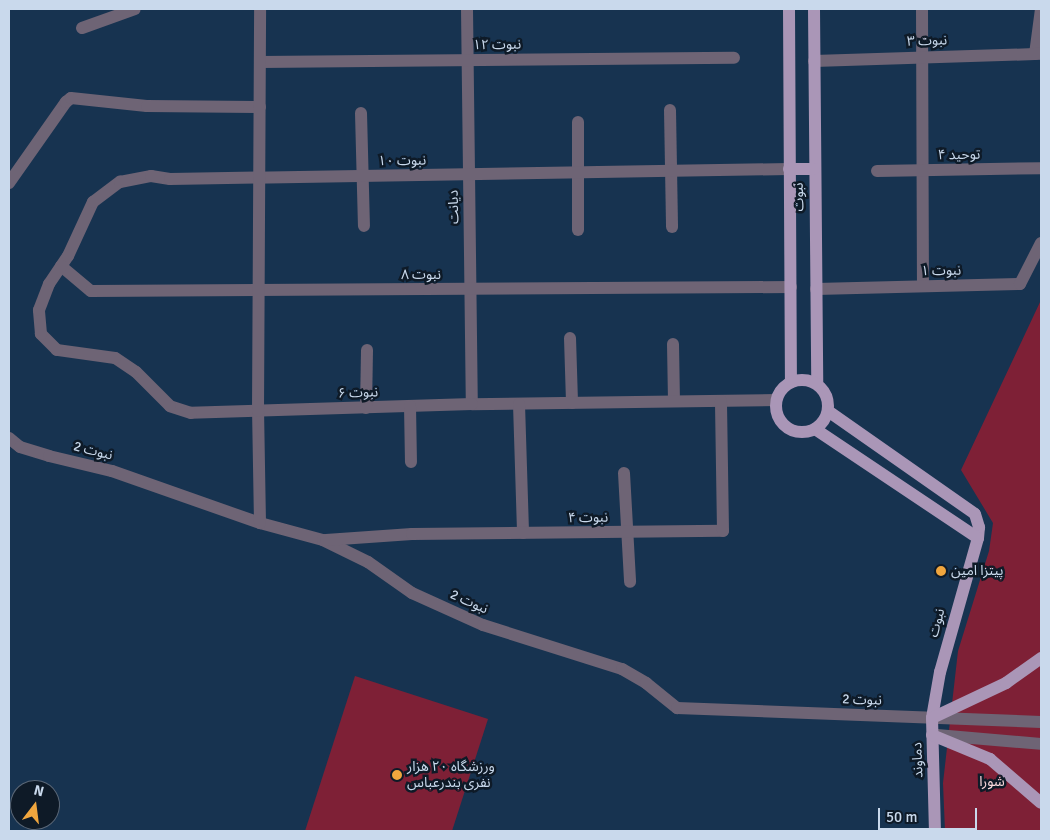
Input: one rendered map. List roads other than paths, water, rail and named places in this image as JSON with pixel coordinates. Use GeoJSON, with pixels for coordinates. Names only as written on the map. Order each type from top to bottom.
{"type":"FeatureCollection","features":[{"type":"Feature","properties":{"kind":"main road","name":"نبوت"},"geometry":{"type":"LineString","coordinates":[[789,9],[791,382]]}},
{"type":"Feature","properties":{"kind":"main road","name":"نبوت"},"geometry":{"type":"LineString","coordinates":[[814,9],[817,384]]}},
{"type":"Feature","properties":{"kind":"main road"},"geometry":{"type":"LineString","coordinates":[[789,169],[814,169]]}},
{"type":"Feature","properties":{"kind":"main road"},"geometry":{"type":"LineString","coordinates":[[803,379],[817,384],[827,395],[828,411],[823,422],[815,429],[805,432],[795,431],[786,427],[779,419],[776,400],[782,389],[791,382],[803,379]]}},
{"type":"Feature","properties":{"kind":"main road","name":"نبوت"},"geometry":{"type":"LineString","coordinates":[[828,411],[975,514],[979,527],[978,538],[940,672],[932,718]]}},
{"type":"Feature","properties":{"kind":"main road"},"geometry":{"type":"LineString","coordinates":[[815,429],[978,538]]}},
{"type":"Feature","properties":{"kind":"main road"},"geometry":{"type":"LineString","coordinates":[[932,718],[1006,683],[1041,658]]}},
{"type":"Feature","properties":{"kind":"main road","name":"دماوند"},"geometry":{"type":"LineString","coordinates":[[932,718],[935,831]]}},
{"type":"Feature","properties":{"kind":"main road"},"geometry":{"type":"LineString","coordinates":[[932,735],[990,759],[1041,803]]}},
{"type":"Feature","properties":{"kind":"street"},"geometry":{"type":"LineString","coordinates":[[82,28],[135,9]]}},
{"type":"Feature","properties":{"kind":"street"},"geometry":{"type":"LineString","coordinates":[[260,9],[258,411],[260,523]]}},
{"type":"Feature","properties":{"kind":"street","name":"دیانت"},"geometry":{"type":"LineString","coordinates":[[467,9],[472,404]]}},
{"type":"Feature","properties":{"kind":"street"},"geometry":{"type":"LineString","coordinates":[[922,9],[924,56],[923,286]]}},
{"type":"Feature","properties":{"kind":"street"},"geometry":{"type":"LineString","coordinates":[[1038,54],[1041,9]]}},
{"type":"Feature","properties":{"kind":"street","name":"نبوت ۳"},"geometry":{"type":"LineString","coordinates":[[814,61],[924,56],[1038,54]]}},
{"type":"Feature","properties":{"kind":"street","name":"نبوت ۱۲"},"geometry":{"type":"LineString","coordinates":[[260,62],[734,58]]}},
{"type":"Feature","properties":{"kind":"street"},"geometry":{"type":"LineString","coordinates":[[9,183],[71,98],[147,106],[260,107]]}},
{"type":"Feature","properties":{"kind":"street"},"geometry":{"type":"LineString","coordinates":[[670,110],[672,227]]}},
{"type":"Feature","properties":{"kind":"street"},"geometry":{"type":"LineString","coordinates":[[361,113],[364,226]]}},
{"type":"Feature","properties":{"kind":"street"},"geometry":{"type":"LineString","coordinates":[[578,122],[576,173],[578,230]]}},
{"type":"Feature","properties":{"kind":"street","name":"توحید ۴"},"geometry":{"type":"LineString","coordinates":[[877,171],[1041,168]]}},
{"type":"Feature","properties":{"kind":"street","name":"نبوت ۱۰"},"geometry":{"type":"LineString","coordinates":[[61,266],[93,202],[120,182],[151,176],[170,179],[789,169]]}},
{"type":"Feature","properties":{"kind":"street","name":"نبوت ۱"},"geometry":{"type":"LineString","coordinates":[[816,289],[1020,284],[1041,243]]}},
{"type":"Feature","properties":{"kind":"street","name":"نبوت ۸"},"geometry":{"type":"LineString","coordinates":[[61,266],[91,291],[791,287]]}},
{"type":"Feature","properties":{"kind":"street","name":"نبوت ۶"},"geometry":{"type":"LineString","coordinates":[[61,266],[49,284],[39,310],[41,334],[56,350],[115,358],[136,372],[170,406],[191,414],[472,404],[776,400]]}},
{"type":"Feature","properties":{"kind":"street"},"geometry":{"type":"LineString","coordinates":[[570,338],[572,403]]}},
{"type":"Feature","properties":{"kind":"street"},"geometry":{"type":"LineString","coordinates":[[673,344],[674,401]]}},
{"type":"Feature","properties":{"kind":"street"},"geometry":{"type":"LineString","coordinates":[[366,350],[366,408]]}},
{"type":"Feature","properties":{"kind":"street","name":"نبوت ۴"},"geometry":{"type":"LineString","coordinates":[[323,540],[412,534],[723,531],[721,401]]}},
{"type":"Feature","properties":{"kind":"street"},"geometry":{"type":"LineString","coordinates":[[519,404],[522,533]]}},
{"type":"Feature","properties":{"kind":"street"},"geometry":{"type":"LineString","coordinates":[[410,406],[411,462]]}},
{"type":"Feature","properties":{"kind":"street","name":"نبوت 2"},"geometry":{"type":"LineString","coordinates":[[9,438],[20,446],[112,472],[260,523],[323,540],[368,562],[412,593],[483,625],[622,669],[646,683],[677,708],[1041,722]]}},
{"type":"Feature","properties":{"kind":"street"},"geometry":{"type":"LineString","coordinates":[[624,473],[630,582]]}},
{"type":"Feature","properties":{"kind":"street"},"geometry":{"type":"LineString","coordinates":[[932,735],[1041,744]]}},
{"type":"Feature","properties":{"kind":"place","name":"پیتزا امین"},"geometry":{"type":"Point","coordinates":[941,571]}},
{"type":"Feature","properties":{"kind":"place","name":"ورزشگاه ۲۰ هزار نفری بندرعباس"},"geometry":{"type":"Point","coordinates":[397,775]}},
{"type":"Feature","properties":{"kind":"park label","name":"شورا"},"geometry":{"type":"Point","coordinates":[992,782]}}]}
